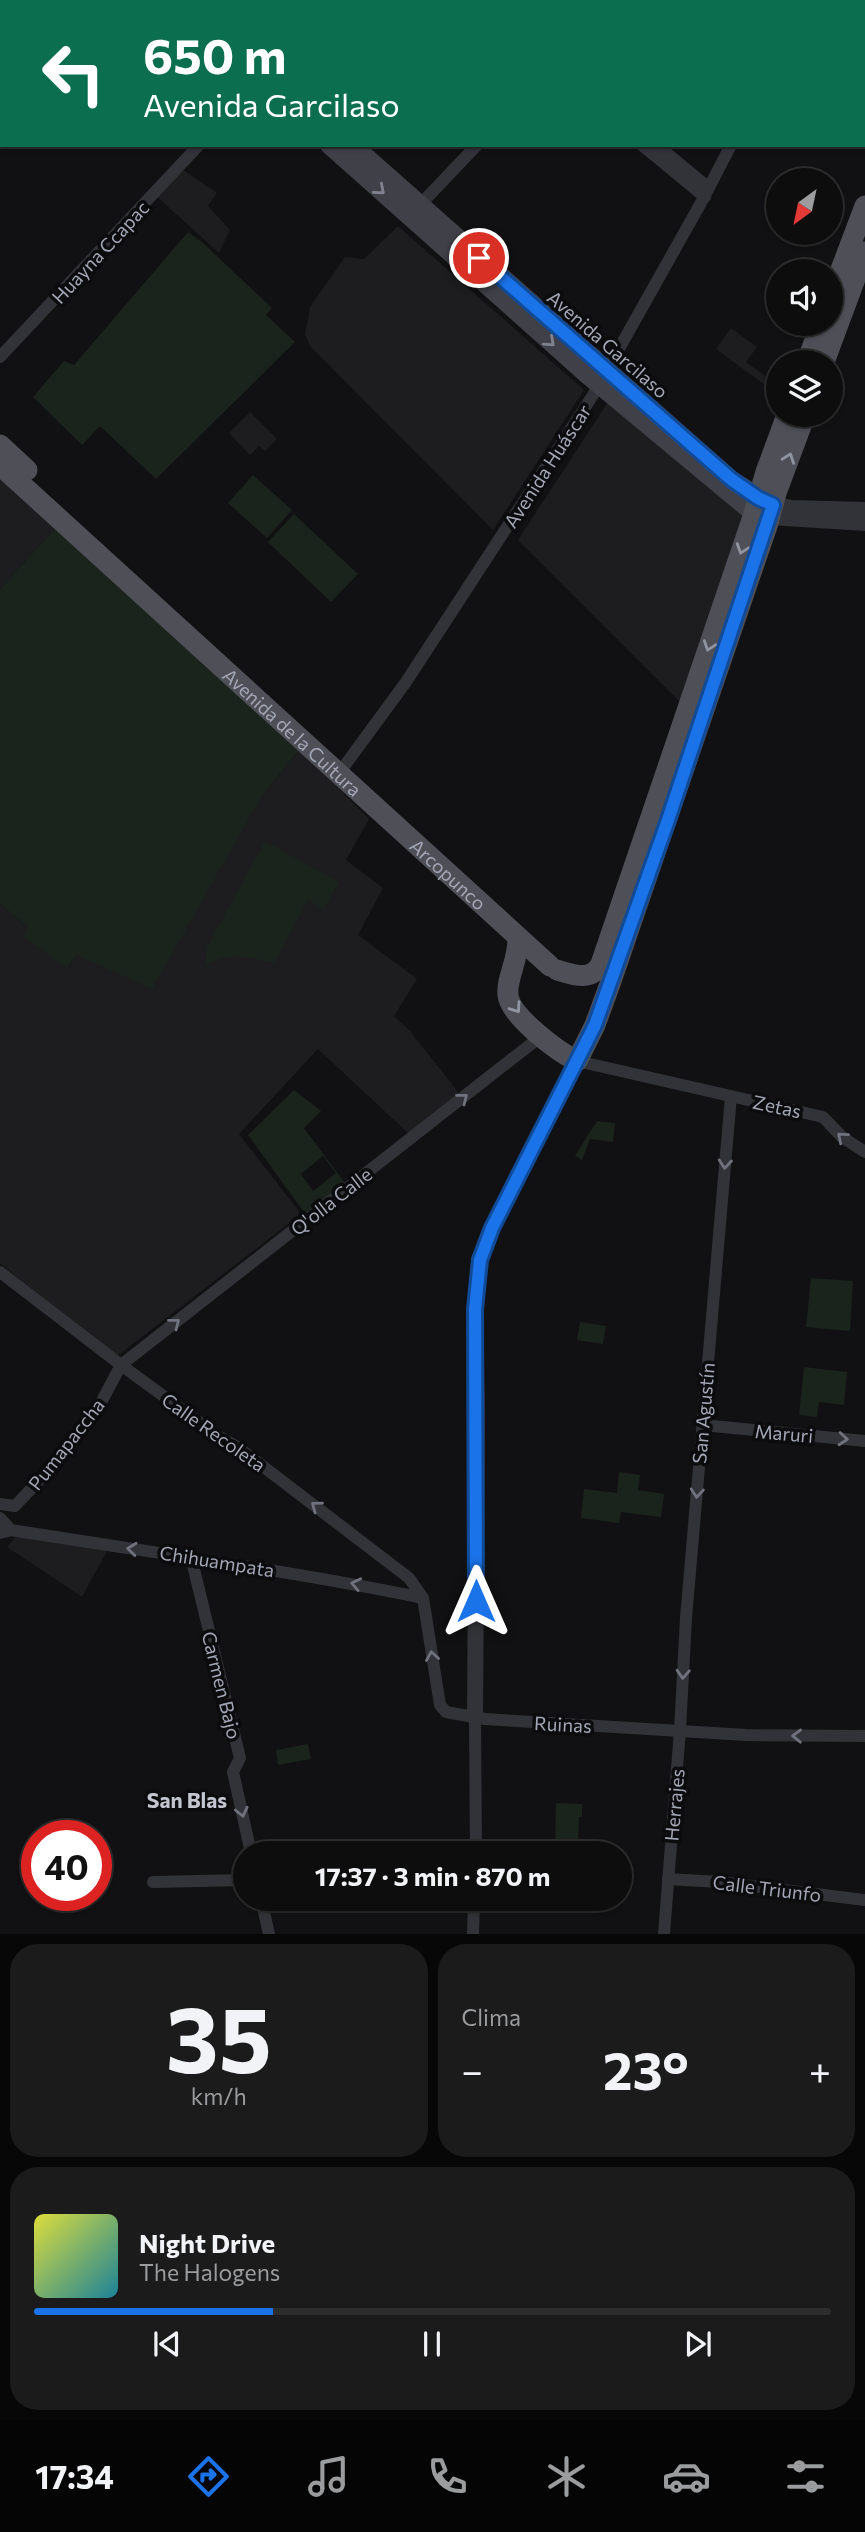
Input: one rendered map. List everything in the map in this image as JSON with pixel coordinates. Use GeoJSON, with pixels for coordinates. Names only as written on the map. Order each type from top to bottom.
{"type":"FeatureCollection","features":[{"type":"Feature","properties":{"kind":"main road","name":"Avenida Garcilaso"},"geometry":{"type":"LineString","coordinates":[[332,147],[414,211],[603,377],[764,507]]}},
{"type":"Feature","properties":{"kind":"main road","name":"Avenida Garcilaso"},"geometry":{"type":"LineString","coordinates":[[355,147],[414,211]]}},
{"type":"Feature","properties":{"kind":"main road"},"geometry":{"type":"LineString","coordinates":[[843,264],[865,206]]}},
{"type":"Feature","properties":{"kind":"main road"},"geometry":{"type":"LineString","coordinates":[[828,350],[865,252]]}},
{"type":"Feature","properties":{"kind":"main road"},"geometry":{"type":"LineString","coordinates":[[518,937],[518,949],[508,984],[510,1001],[540,1037],[564,1055],[585,1063],[764,507],[784,427]]}},
{"type":"Feature","properties":{"kind":"main road"},"geometry":{"type":"LineString","coordinates":[[513,972],[530,965],[586,976],[596,972],[601,964],[764,507],[799,427]]}},
{"type":"Feature","properties":{"kind":"main road","name":"Avenida de la Cultura"},"geometry":{"type":"LineString","coordinates":[[0,445],[144,586]]}},
{"type":"Feature","properties":{"kind":"main road","name":"Avenida de la Cultura"},"geometry":{"type":"LineString","coordinates":[[0,464],[326,740],[345,773]]}},
{"type":"Feature","properties":{"kind":"main road","name":"Arcopunco"},"geometry":{"type":"LineString","coordinates":[[345,773],[518,937],[553,968],[585,989],[601,1007]]}},
{"type":"Feature","properties":{"kind":"street","name":"Huayna Ccapac"},"geometry":{"type":"LineString","coordinates":[[0,357],[197,147]]}},
{"type":"Feature","properties":{"kind":"street"},"geometry":{"type":"LineString","coordinates":[[414,211],[475,147]]}},
{"type":"Feature","properties":{"kind":"street"},"geometry":{"type":"LineString","coordinates":[[645,147],[707,193]]}},
{"type":"Feature","properties":{"kind":"street"},"geometry":{"type":"LineString","coordinates":[[659,147],[707,193]]}},
{"type":"Feature","properties":{"kind":"street","name":"Avenida Huáscar"},"geometry":{"type":"LineString","coordinates":[[345,773],[603,377],[707,193],[730,147]]}},
{"type":"Feature","properties":{"kind":"street"},"geometry":{"type":"LineString","coordinates":[[764,507],[865,523]]}},
{"type":"Feature","properties":{"kind":"street","name":"Avenida Garcilaso"},"geometry":{"type":"LineString","coordinates":[[764,507],[865,510]]}},
{"type":"Feature","properties":{"kind":"street","name":"Q'olla Calle"},"geometry":{"type":"LineString","coordinates":[[121,1365],[540,1037]]}},
{"type":"Feature","properties":{"kind":"street"},"geometry":{"type":"LineString","coordinates":[[476,1841],[475,1309],[480,1260],[492,1228],[585,1063]]}},
{"type":"Feature","properties":{"kind":"street","name":"Zetas"},"geometry":{"type":"LineString","coordinates":[[585,1063],[823,1117],[842,1138],[865,1152]]}},
{"type":"Feature","properties":{"kind":"street","name":"San Agustín"},"geometry":{"type":"LineString","coordinates":[[680,1731],[686,1618],[731,1096]]}},
{"type":"Feature","properties":{"kind":"street","name":"Calle Recoleta"},"geometry":{"type":"LineString","coordinates":[[0,1272],[121,1365],[218,1436],[239,1448],[395,1566],[409,1578],[423,1598]]}},
{"type":"Feature","properties":{"kind":"street","name":"Pumapaccha"},"geometry":{"type":"LineString","coordinates":[[0,1504],[15,1506],[63,1455],[97,1410],[121,1365]]}},
{"type":"Feature","properties":{"kind":"street","name":"Maruri"},"geometry":{"type":"LineString","coordinates":[[702,1425],[865,1441]]}},
{"type":"Feature","properties":{"kind":"street"},"geometry":{"type":"LineString","coordinates":[[0,1518],[5,1532],[0,1545]]}},
{"type":"Feature","properties":{"kind":"street","name":"Chihuampata"},"geometry":{"type":"LineString","coordinates":[[5,1532],[191,1557],[342,1581],[423,1598]]}},
{"type":"Feature","properties":{"kind":"street","name":"Carmen Bajo"},"geometry":{"type":"LineString","coordinates":[[191,1557],[240,1758],[233,1772],[248,1841]]}},
{"type":"Feature","properties":{"kind":"street","name":"Ruinas"},"geometry":{"type":"LineString","coordinates":[[423,1598],[440,1705],[446,1712],[475,1718],[680,1731],[806,1737],[865,1736]]}},
{"type":"Feature","properties":{"kind":"street","name":"Herrajes"},"geometry":{"type":"LineString","coordinates":[[664,1934],[680,1731]]}},
{"type":"Feature","properties":{"kind":"street","name":"Calle Triunfo"},"geometry":{"type":"LineString","coordinates":[[668,1879],[720,1882],[865,1900]]}},
{"type":"Feature","properties":{"kind":"street"},"geometry":{"type":"LineString","coordinates":[[153,1881],[233,1880]]}},
{"type":"Feature","properties":{"kind":"street"},"geometry":{"type":"LineString","coordinates":[[264,1911],[269,1934]]}},
{"type":"Feature","properties":{"kind":"street"},"geometry":{"type":"LineString","coordinates":[[473,1934],[474,1911]]}},
{"type":"Feature","properties":{"kind":"shaded area"},"geometry":{"type":"Polygon","coordinates":[[[180,168],[217,193],[208,206],[230,230],[219,253],[154,194],[180,168]]]}},
{"type":"Feature","properties":{"kind":"shaded area"},"geometry":{"type":"Polygon","coordinates":[[[398,226],[584,390],[493,530],[310,346],[305,334],[310,307],[345,257],[364,259],[398,226]]]}},
{"type":"Feature","properties":{"kind":"shaded area"},"geometry":{"type":"Polygon","coordinates":[[[188,232],[272,308],[266,315],[295,342],[156,479],[100,426],[82,445],[33,397],[64,361],[74,365],[188,232]]]}},
{"type":"Feature","properties":{"kind":"shaded area"},"geometry":{"type":"Polygon","coordinates":[[[731,328],[757,347],[746,362],[766,377],[766,386],[716,349],[731,328]]]}},
{"type":"Feature","properties":{"kind":"shaded area"},"geometry":{"type":"Polygon","coordinates":[[[608,402],[743,515],[683,705],[518,540],[608,402]]]}},
{"type":"Feature","properties":{"kind":"shaded area"},"geometry":{"type":"Polygon","coordinates":[[[250,412],[277,439],[265,451],[259,446],[250,455],[229,433],[250,412]]]}},
{"type":"Feature","properties":{"kind":"shaded area"},"geometry":{"type":"Polygon","coordinates":[[[0,472],[59,524],[0,589],[0,472]]]}},
{"type":"Feature","properties":{"kind":"shaded area"},"geometry":{"type":"Polygon","coordinates":[[[253,475],[292,510],[267,538],[228,503],[253,475]]]}},
{"type":"Feature","properties":{"kind":"shaded area"},"geometry":{"type":"Polygon","coordinates":[[[294,514],[358,574],[331,602],[268,542],[294,514]]]}},
{"type":"Feature","properties":{"kind":"shaded area"},"geometry":{"type":"Polygon","coordinates":[[[59,524],[300,749],[261,797],[152,989],[77,955],[67,968],[23,937],[28,927],[0,904],[0,589],[59,524]]]}},
{"type":"Feature","properties":{"kind":"shaded area"},"geometry":{"type":"Polygon","coordinates":[[[300,749],[369,819],[346,860],[383,888],[358,935],[417,979],[394,1016],[410,1031],[459,1093],[409,1134],[318,1049],[239,1134],[301,1214],[116,1357],[0,1263],[0,904],[28,927],[68,967],[77,955],[261,797],[300,749]]]}},
{"type":"Feature","properties":{"kind":"shaded area"},"geometry":{"type":"Polygon","coordinates":[[[265,841],[339,882],[324,909],[308,900],[274,963],[231,957],[206,965],[207,947],[265,841]]]}},
{"type":"Feature","properties":{"kind":"shaded area"},"geometry":{"type":"Polygon","coordinates":[[[294,1090],[321,1111],[304,1128],[345,1183],[306,1215],[248,1135],[294,1090]],[[323,1156],[301,1174],[313,1191],[336,1173],[323,1156]]]}},
{"type":"Feature","properties":{"kind":"shaded area"},"geometry":{"type":"Polygon","coordinates":[[[597,1121],[615,1123],[613,1142],[590,1139],[582,1160],[575,1156],[597,1121]]]}},
{"type":"Feature","properties":{"kind":"shaded area"},"geometry":{"type":"Polygon","coordinates":[[[811,1278],[853,1281],[850,1331],[806,1327],[811,1278]]]}},
{"type":"Feature","properties":{"kind":"shaded area"},"geometry":{"type":"Polygon","coordinates":[[[580,1322],[606,1326],[603,1344],[577,1340],[580,1322]]]}},
{"type":"Feature","properties":{"kind":"shaded area"},"geometry":{"type":"Polygon","coordinates":[[[804,1367],[847,1372],[844,1405],[819,1402],[817,1417],[799,1415],[804,1367]]]}},
{"type":"Feature","properties":{"kind":"shaded area"},"geometry":{"type":"Polygon","coordinates":[[[619,1472],[640,1475],[638,1490],[664,1494],[661,1517],[621,1512],[619,1523],[581,1518],[584,1489],[617,1493],[619,1472]]]}},
{"type":"Feature","properties":{"kind":"shaded area"},"geometry":{"type":"Polygon","coordinates":[[[18,1534],[107,1551],[82,1597],[7,1547],[18,1534]]]}},
{"type":"Feature","properties":{"kind":"shaded area"},"geometry":{"type":"Polygon","coordinates":[[[308,1744],[311,1759],[278,1765],[276,1750],[308,1744]]]}},
{"type":"Feature","properties":{"kind":"shaded area"},"geometry":{"type":"Polygon","coordinates":[[[556,1803],[582,1804],[578,1841],[555,1841],[556,1803]]]}},
{"type":"Feature","properties":{"kind":"district","name":"San Blas"},"geometry":{"type":"Point","coordinates":[187,1799]}},
{"type":"Feature","properties":{"kind":"route"},"geometry":{"type":"LineString","coordinates":[[476,1601],[475,1309],[480,1260],[492,1228],[595,1025],[668,820],[773,505],[732,480],[479,258]]}}]}
